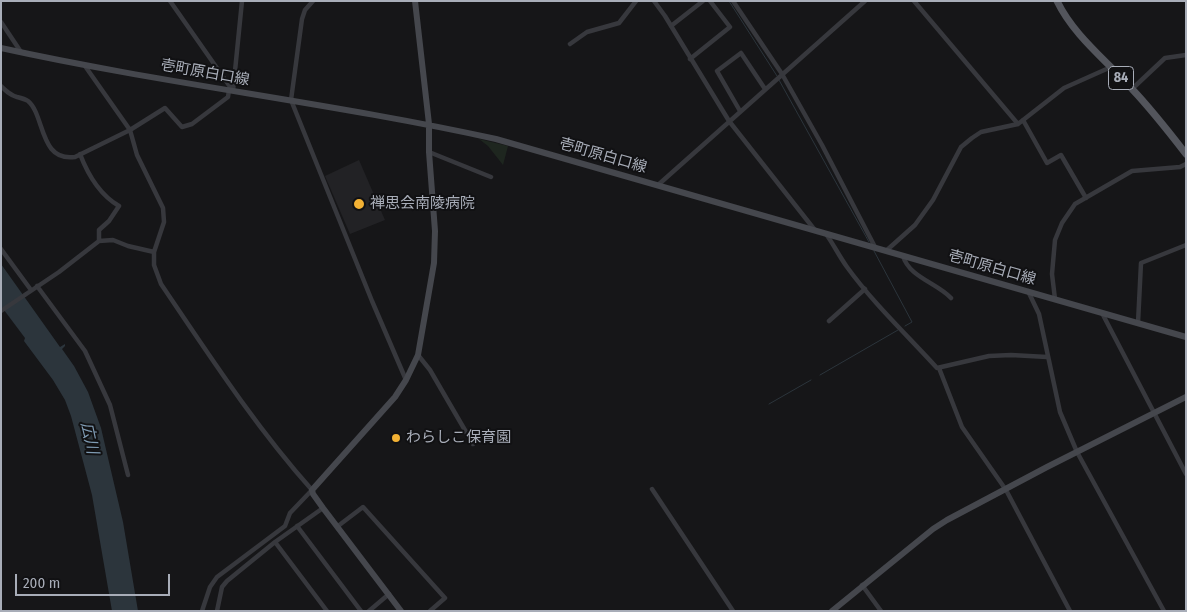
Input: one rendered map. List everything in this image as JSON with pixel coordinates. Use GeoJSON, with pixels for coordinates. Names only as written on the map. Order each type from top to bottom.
{"type":"FeatureCollection","features":[{"type":"Feature","properties":{"kind":"main road"},"geometry":{"type":"LineString","coordinates":[[401,611],[323,508],[312,490],[395,397],[418,355],[434,263],[435,231],[429,152],[429,124],[415,1]]}},
{"type":"Feature","properties":{"kind":"main road","name":"84"},"geometry":{"type":"LineString","coordinates":[[1058,4],[1084,40],[1132,89],[1185,151]]}},
{"type":"Feature","properties":{"kind":"main road","name":"壱町原白口線"},"geometry":{"type":"LineString","coordinates":[[1,48],[86,66],[429,124],[496,139],[1186,337]]}},
{"type":"Feature","properties":{"kind":"main road"},"geometry":{"type":"LineString","coordinates":[[832,611],[862,585],[947,520],[1186,397]]}},
{"type":"Feature","properties":{"kind":"street"},"geometry":{"type":"LineString","coordinates":[[170,1],[231,90]]}},
{"type":"Feature","properties":{"kind":"street"},"geometry":{"type":"LineString","coordinates":[[1,86],[8,93],[28,100],[35,109],[47,142],[59,155],[68,158],[130,130],[165,108],[182,127],[192,124],[228,98],[231,90],[242,1]]}},
{"type":"Feature","properties":{"kind":"street"},"geometry":{"type":"LineString","coordinates":[[313,1],[302,19],[291,100],[406,380]]}},
{"type":"Feature","properties":{"kind":"street"},"geometry":{"type":"LineString","coordinates":[[570,44],[587,32],[619,24],[636,1]]}},
{"type":"Feature","properties":{"kind":"street"},"geometry":{"type":"LineString","coordinates":[[654,1],[729,121],[814,230]]}},
{"type":"Feature","properties":{"kind":"street"},"geometry":{"type":"LineString","coordinates":[[671,26],[704,1]]}},
{"type":"Feature","properties":{"kind":"street"},"geometry":{"type":"LineString","coordinates":[[690,59],[730,27],[710,1]]}},
{"type":"Feature","properties":{"kind":"street"},"geometry":{"type":"LineString","coordinates":[[733,1],[782,74],[822,145],[875,247]]}},
{"type":"Feature","properties":{"kind":"street"},"geometry":{"type":"LineString","coordinates":[[658,185],[865,1]]}},
{"type":"Feature","properties":{"kind":"street"},"geometry":{"type":"LineString","coordinates":[[914,1],[1018,124]]}},
{"type":"Feature","properties":{"kind":"street"},"geometry":{"type":"LineString","coordinates":[[1058,4],[1066,1]]}},
{"type":"Feature","properties":{"kind":"street"},"geometry":{"type":"LineString","coordinates":[[1,22],[22,53]]}},
{"type":"Feature","properties":{"kind":"street"},"geometry":{"type":"LineString","coordinates":[[740,111],[717,71],[741,53],[765,89]]}},
{"type":"Feature","properties":{"kind":"street"},"geometry":{"type":"LineString","coordinates":[[1132,89],[1165,58],[1186,55]]}},
{"type":"Feature","properties":{"kind":"street"},"geometry":{"type":"LineString","coordinates":[[86,66],[130,130],[137,155],[163,208],[164,222],[154,252],[154,265],[160,284],[237,397],[283,457],[312,490],[290,513],[285,526],[217,577],[210,587],[202,611]]}},
{"type":"Feature","properties":{"kind":"street"},"geometry":{"type":"LineString","coordinates":[[887,250],[916,225],[933,200],[961,147],[981,132],[1018,124],[1064,88],[1111,67]]}},
{"type":"Feature","properties":{"kind":"street"},"geometry":{"type":"LineString","coordinates":[[1024,120],[1047,163],[1061,155],[1086,198]]}},
{"type":"Feature","properties":{"kind":"street"},"geometry":{"type":"LineString","coordinates":[[429,152],[491,177]]}},
{"type":"Feature","properties":{"kind":"street"},"geometry":{"type":"LineString","coordinates":[[80,154],[95,183],[109,200],[119,206],[109,221],[99,230],[99,241]]}},
{"type":"Feature","properties":{"kind":"street"},"geometry":{"type":"LineString","coordinates":[[1055,299],[1052,274],[1057,233],[1067,213],[1075,204],[1132,171],[1180,167],[1186,164]]}},
{"type":"Feature","properties":{"kind":"street"},"geometry":{"type":"LineString","coordinates":[[825,233],[836,247],[846,265],[865,288],[938,368],[962,427],[1006,490],[1070,611]]}},
{"type":"Feature","properties":{"kind":"street"},"geometry":{"type":"LineString","coordinates":[[1,311],[99,241],[113,240],[128,246],[154,252]]}},
{"type":"Feature","properties":{"kind":"street"},"geometry":{"type":"LineString","coordinates":[[1138,324],[1141,263],[1186,245]]}},
{"type":"Feature","properties":{"kind":"street"},"geometry":{"type":"LineString","coordinates":[[1,249],[29,292]]}},
{"type":"Feature","properties":{"kind":"street"},"geometry":{"type":"LineString","coordinates":[[903,255],[906,264],[925,281],[944,290],[951,298]]}},
{"type":"Feature","properties":{"kind":"street"},"geometry":{"type":"LineString","coordinates":[[38,286],[85,351],[110,405],[128,476]]}},
{"type":"Feature","properties":{"kind":"street"},"geometry":{"type":"LineString","coordinates":[[829,321],[865,288]]}},
{"type":"Feature","properties":{"kind":"street"},"geometry":{"type":"LineString","coordinates":[[1028,291],[1039,314],[1060,412],[1077,452],[1164,611]]}},
{"type":"Feature","properties":{"kind":"street"},"geometry":{"type":"LineString","coordinates":[[1101,312],[1186,474]]}},
{"type":"Feature","properties":{"kind":"street"},"geometry":{"type":"LineString","coordinates":[[418,355],[430,370],[473,444]]}},
{"type":"Feature","properties":{"kind":"street"},"geometry":{"type":"LineString","coordinates":[[938,368],[989,356],[1047,357]]}},
{"type":"Feature","properties":{"kind":"street"},"geometry":{"type":"LineString","coordinates":[[652,489],[733,611]]}},
{"type":"Feature","properties":{"kind":"street"},"geometry":{"type":"LineString","coordinates":[[338,526],[363,507],[445,598],[430,611]]}},
{"type":"Feature","properties":{"kind":"street"},"geometry":{"type":"LineString","coordinates":[[217,611],[222,587],[227,581],[275,542],[323,508]]}},
{"type":"Feature","properties":{"kind":"street"},"geometry":{"type":"LineString","coordinates":[[297,526],[361,611]]}},
{"type":"Feature","properties":{"kind":"street"},"geometry":{"type":"LineString","coordinates":[[275,542],[327,611]]}},
{"type":"Feature","properties":{"kind":"street"},"geometry":{"type":"LineString","coordinates":[[862,585],[881,611]]}},
{"type":"Feature","properties":{"kind":"street"},"geometry":{"type":"LineString","coordinates":[[369,611],[389,594]]}},
{"type":"Feature","properties":{"kind":"shaded area"},"geometry":{"type":"Polygon","coordinates":[[[479,139],[508,146],[503,165],[488,146],[479,139]]]}},
{"type":"Feature","properties":{"kind":"shaded area"},"geometry":{"type":"Polygon","coordinates":[[[359,160],[385,220],[350,234],[325,176],[359,160]]]}},
{"type":"Feature","properties":{"kind":"water","name":"広川"},"geometry":{"type":"Polygon","coordinates":[[[1,264],[60,347],[65,344],[62,349],[88,392],[101,428],[123,522],[138,611],[112,611],[92,495],[71,416],[65,400],[53,380],[1,306],[1,264]]]}},
{"type":"Feature","properties":{"kind":"waterway"},"geometry":{"type":"LineString","coordinates":[[729,1],[777,76]]}},
{"type":"Feature","properties":{"kind":"waterway"},"geometry":{"type":"LineString","coordinates":[[779,80],[869,242]]}},
{"type":"Feature","properties":{"kind":"waterway"},"geometry":{"type":"LineString","coordinates":[[874,251],[912,322],[905,326]]}},
{"type":"Feature","properties":{"kind":"waterway"},"geometry":{"type":"LineString","coordinates":[[820,375],[898,330]]}},
{"type":"Feature","properties":{"kind":"waterway"},"geometry":{"type":"LineString","coordinates":[[769,404],[811,380]]}},
{"type":"Feature","properties":{"kind":"place","name":"禅思会南陵病院"},"geometry":{"type":"Point","coordinates":[359,204]}},
{"type":"Feature","properties":{"kind":"place","name":"わらしこ保育園"},"geometry":{"type":"Point","coordinates":[396,438]}}]}
